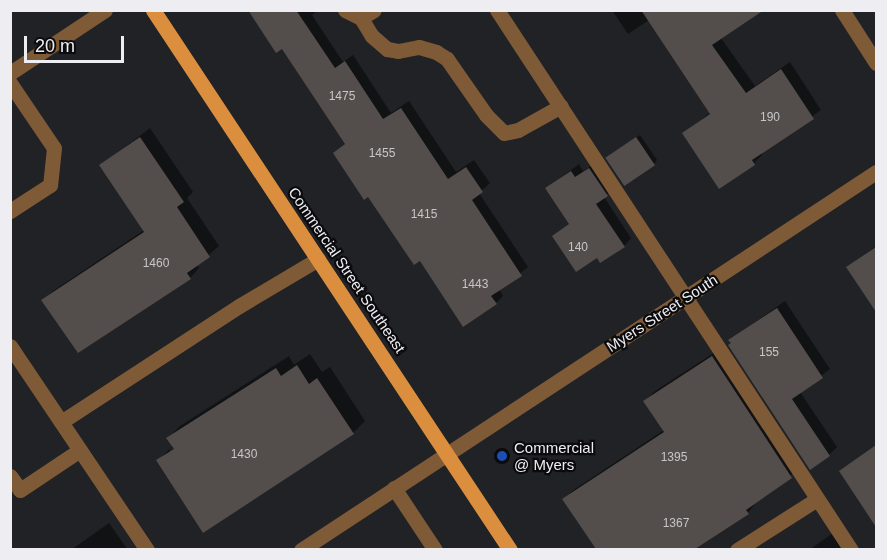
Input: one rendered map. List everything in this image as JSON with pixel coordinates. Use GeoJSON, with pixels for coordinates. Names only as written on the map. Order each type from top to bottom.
{"type":"FeatureCollection","features":[{"type":"Feature","properties":{"kind":"main road","name":"Commercial Street Southeast"},"geometry":{"type":"LineString","coordinates":[[153,10],[510,549]]}},
{"type":"Feature","properties":{"kind":"street"},"geometry":{"type":"LineString","coordinates":[[10,73],[105,10]]}},
{"type":"Feature","properties":{"kind":"street"},"geometry":{"type":"LineString","coordinates":[[345,10],[367,14],[372,36],[387,49],[398,51],[419,46],[436,52],[447,60],[486,115],[504,133],[518,130],[561,106]]}},
{"type":"Feature","properties":{"kind":"street"},"geometry":{"type":"LineString","coordinates":[[497,10],[851,549]]}},
{"type":"Feature","properties":{"kind":"street"},"geometry":{"type":"LineString","coordinates":[[842,10],[876,63]]}},
{"type":"Feature","properties":{"kind":"street"},"geometry":{"type":"LineString","coordinates":[[10,83],[54,148],[50,185],[10,211]]}},
{"type":"Feature","properties":{"kind":"street","name":"Myers Street South"},"geometry":{"type":"LineString","coordinates":[[301,549],[876,172]]}},
{"type":"Feature","properties":{"kind":"street"},"geometry":{"type":"LineString","coordinates":[[61,422],[239,306],[318,259]]}},
{"type":"Feature","properties":{"kind":"street"},"geometry":{"type":"LineString","coordinates":[[10,346],[147,549]]}},
{"type":"Feature","properties":{"kind":"street"},"geometry":{"type":"LineString","coordinates":[[10,476],[20,490],[80,450]]}},
{"type":"Feature","properties":{"kind":"street"},"geometry":{"type":"LineString","coordinates":[[394,488],[435,549]]}},
{"type":"Feature","properties":{"kind":"street"},"geometry":{"type":"LineString","coordinates":[[737,549],[817,499]]}},
{"type":"Feature","properties":{"kind":"building"},"geometry":{"type":"Polygon","coordinates":[[[248,10],[296,10],[335,68],[345,61],[383,119],[401,108],[448,179],[466,167],[483,192],[472,200],[522,276],[491,296],[497,304],[463,327],[420,261],[414,265],[368,197],[364,200],[333,153],[345,144],[282,49],[276,53],[248,10]]]}},
{"type":"Feature","properties":{"kind":"building"},"geometry":{"type":"Polygon","coordinates":[[[641,10],[764,10],[712,45],[746,93],[781,69],[814,119],[752,160],[755,165],[719,189],[682,133],[710,114],[641,10]]]}},
{"type":"Feature","properties":{"kind":"building"},"geometry":{"type":"Polygon","coordinates":[[[140,137],[184,202],[177,207],[210,257],[187,273],[191,279],[78,353],[41,300],[144,232],[99,165],[140,137]]]}},
{"type":"Feature","properties":{"kind":"building"},"geometry":{"type":"Polygon","coordinates":[[[636,137],[655,165],[624,186],[605,158],[636,137]]]}},
{"type":"Feature","properties":{"kind":"building"},"geometry":{"type":"Polygon","coordinates":[[[589,168],[608,196],[596,204],[625,247],[600,263],[597,258],[576,272],[552,236],[569,224],[545,188],[571,171],[575,177],[589,168]]]}},
{"type":"Feature","properties":{"kind":"building"},"geometry":{"type":"Polygon","coordinates":[[[876,247],[876,312],[846,267],[876,247]]]}},
{"type":"Feature","properties":{"kind":"building"},"geometry":{"type":"Polygon","coordinates":[[[777,308],[823,378],[792,399],[830,456],[810,470],[728,345],[731,343],[728,340],[777,308]]]}},
{"type":"Feature","properties":{"kind":"building"},"geometry":{"type":"Polygon","coordinates":[[[712,356],[792,478],[746,510],[749,514],[695,549],[596,549],[562,499],[664,432],[643,401],[712,356]]]}},
{"type":"Feature","properties":{"kind":"building"},"geometry":{"type":"Polygon","coordinates":[[[297,365],[309,384],[317,378],[354,434],[203,533],[156,460],[174,449],[166,438],[276,368],[281,376],[297,365]]]}},
{"type":"Feature","properties":{"kind":"building"},"geometry":{"type":"Polygon","coordinates":[[[876,445],[876,527],[839,471],[876,445]]]}},
{"type":"Feature","properties":{"kind":"place","name":"Commercial @ Myers"},"geometry":{"type":"Point","coordinates":[502,456]}}]}
